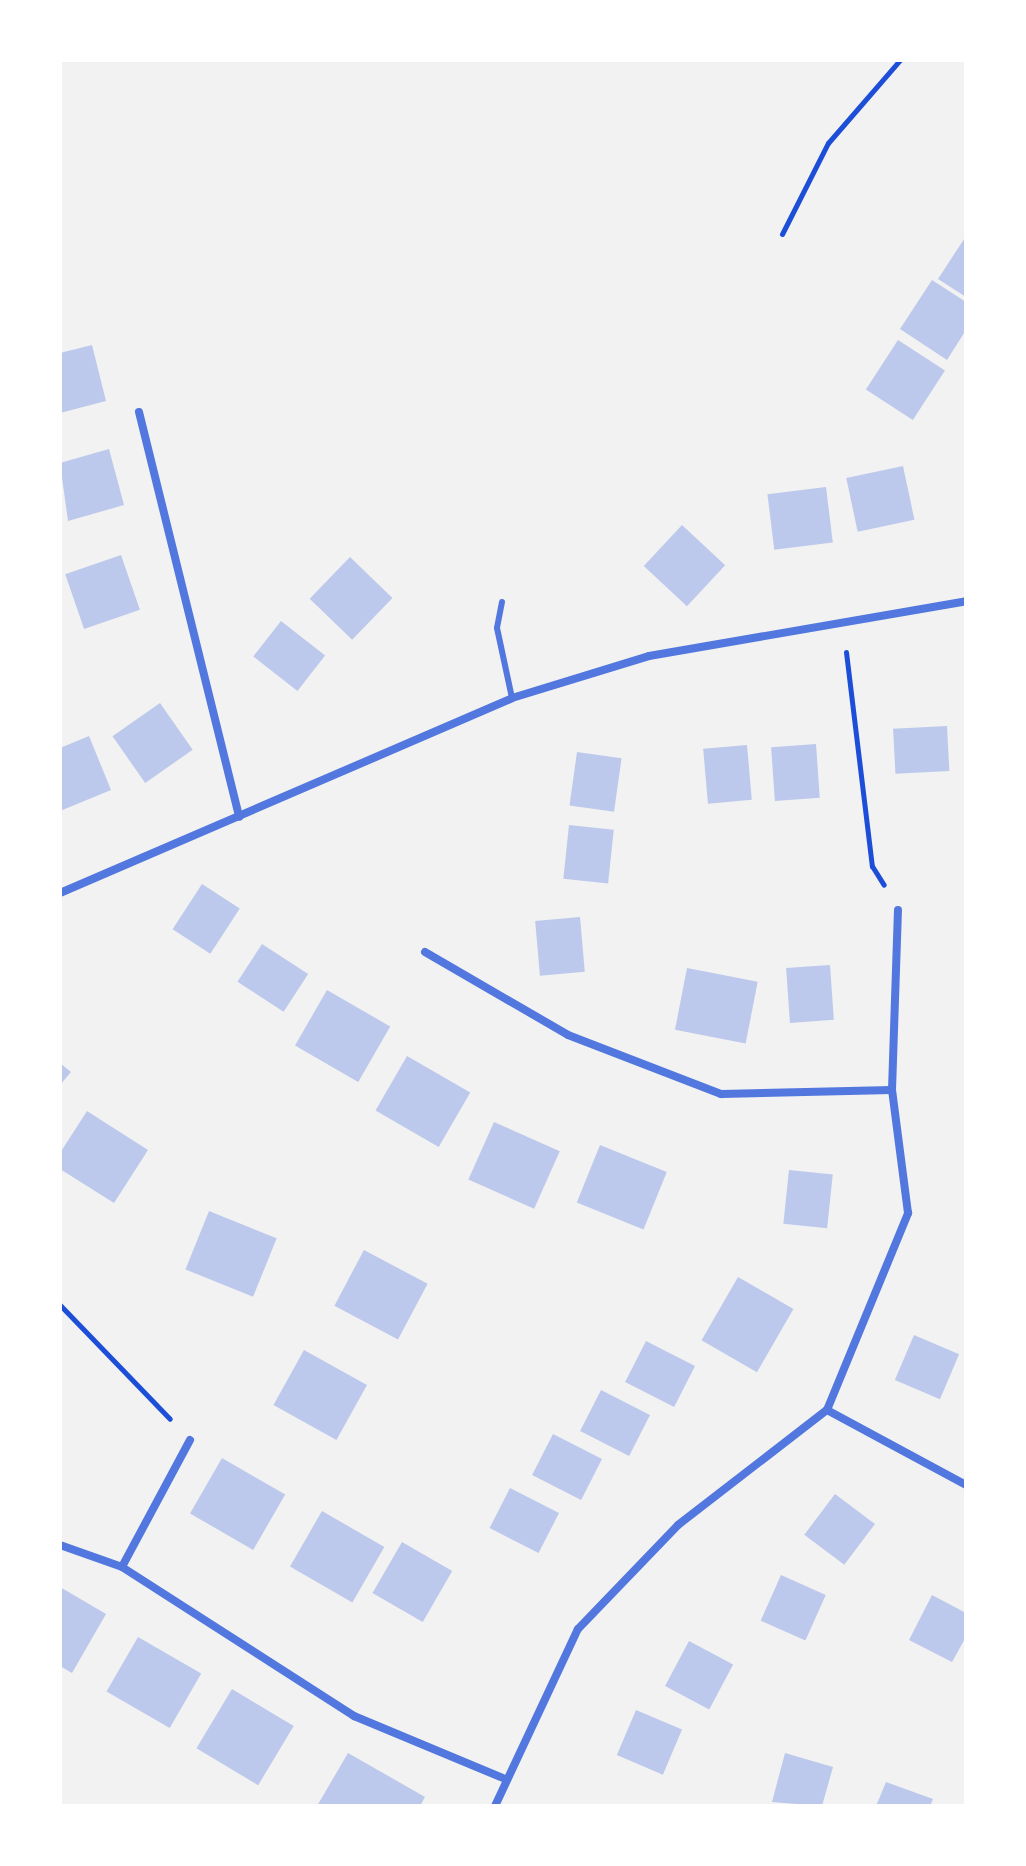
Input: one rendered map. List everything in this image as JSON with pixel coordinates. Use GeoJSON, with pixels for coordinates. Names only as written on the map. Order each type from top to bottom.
{"type":"FeatureCollection","features":[{"type":"Feature","properties":{"kind":"street"},"geometry":{"type":"LineString","coordinates":[[139,412],[239,817]]}},
{"type":"Feature","properties":{"kind":"street"},"geometry":{"type":"LineString","coordinates":[[60,893],[512,698],[649,656],[842,619],[966,601]]}},
{"type":"Feature","properties":{"kind":"street"},"geometry":{"type":"LineString","coordinates":[[495,1806],[503,1778],[578,1629],[678,1525],[827,1410],[908,1213],[892,1090],[898,910]]}},
{"type":"Feature","properties":{"kind":"street"},"geometry":{"type":"LineString","coordinates":[[425,952],[568,1035],[721,1094],[892,1090]]}},
{"type":"Feature","properties":{"kind":"street"},"geometry":{"type":"LineString","coordinates":[[827,1410],[966,1485]]}},
{"type":"Feature","properties":{"kind":"street"},"geometry":{"type":"LineString","coordinates":[[122,1567],[190,1440]]}},
{"type":"Feature","properties":{"kind":"street"},"geometry":{"type":"LineString","coordinates":[[60,1545],[122,1567],[354,1716],[503,1778]]}},
{"type":"Feature","properties":{"kind":"lane"},"geometry":{"type":"LineString","coordinates":[[502,602],[497,628],[512,698]]}},
{"type":"Feature","properties":{"kind":"path"},"geometry":{"type":"LineString","coordinates":[[782,234],[828,143],[900,60]]}},
{"type":"Feature","properties":{"kind":"path"},"geometry":{"type":"LineString","coordinates":[[842,619],[872,866],[898,910]]}},
{"type":"Feature","properties":{"kind":"path"},"geometry":{"type":"LineString","coordinates":[[60,1305],[190,1440]]}},
{"type":"Feature","properties":{"kind":"building"},"geometry":{"type":"Polygon","coordinates":[[[966,236],[966,297],[938,279],[966,236]]]}},
{"type":"Feature","properties":{"kind":"building"},"geometry":{"type":"Polygon","coordinates":[[[932,280],[966,302],[966,330],[947,360],[900,329],[932,280]]]}},
{"type":"Feature","properties":{"kind":"building"},"geometry":{"type":"Polygon","coordinates":[[[898,340],[945,370],[913,420],[866,389],[898,340]]]}},
{"type":"Feature","properties":{"kind":"building"},"geometry":{"type":"Polygon","coordinates":[[[92,345],[106,401],[60,413],[60,353],[92,345]]]}},
{"type":"Feature","properties":{"kind":"building"},"geometry":{"type":"Polygon","coordinates":[[[109,449],[124,505],[68,521],[60,463],[109,449]]]}},
{"type":"Feature","properties":{"kind":"building"},"geometry":{"type":"Polygon","coordinates":[[[903,466],[914,520],[858,532],[846,478],[903,466]]]}},
{"type":"Feature","properties":{"kind":"building"},"geometry":{"type":"Polygon","coordinates":[[[826,487],[833,543],[774,550],[767,494],[826,487]]]}},
{"type":"Feature","properties":{"kind":"building"},"geometry":{"type":"Polygon","coordinates":[[[682,525],[725,565],[687,606],[644,566],[682,525]]]}},
{"type":"Feature","properties":{"kind":"building"},"geometry":{"type":"Polygon","coordinates":[[[121,555],[140,610],[84,629],[65,574],[121,555]]]}},
{"type":"Feature","properties":{"kind":"building"},"geometry":{"type":"Polygon","coordinates":[[[350,557],[392,598],[352,640],[310,599],[350,557]]]}},
{"type":"Feature","properties":{"kind":"building"},"geometry":{"type":"Polygon","coordinates":[[[281,621],[325,655],[297,691],[253,656],[281,621]]]}},
{"type":"Feature","properties":{"kind":"building"},"geometry":{"type":"Polygon","coordinates":[[[160,703],[193,750],[145,783],[112,736],[160,703]]]}},
{"type":"Feature","properties":{"kind":"building"},"geometry":{"type":"Polygon","coordinates":[[[947,726],[949,771],[895,774],[893,729],[947,726]]]}},
{"type":"Feature","properties":{"kind":"building"},"geometry":{"type":"Polygon","coordinates":[[[89,736],[111,790],[60,811],[60,748],[89,736]]]}},
{"type":"Feature","properties":{"kind":"building"},"geometry":{"type":"Polygon","coordinates":[[[816,744],[820,798],[775,801],[771,747],[816,744]]]}},
{"type":"Feature","properties":{"kind":"building"},"geometry":{"type":"Polygon","coordinates":[[[747,745],[752,800],[708,804],[703,749],[747,745]]]}},
{"type":"Feature","properties":{"kind":"building"},"geometry":{"type":"Polygon","coordinates":[[[577,752],[622,758],[614,812],[569,805],[577,752]]]}},
{"type":"Feature","properties":{"kind":"building"},"geometry":{"type":"Polygon","coordinates":[[[569,825],[614,830],[608,883],[563,879],[569,825]]]}},
{"type":"Feature","properties":{"kind":"building"},"geometry":{"type":"Polygon","coordinates":[[[202,884],[240,909],[210,954],[173,929],[202,884]]]}},
{"type":"Feature","properties":{"kind":"building"},"geometry":{"type":"Polygon","coordinates":[[[580,917],[585,972],[540,976],[535,921],[580,917]]]}},
{"type":"Feature","properties":{"kind":"building"},"geometry":{"type":"Polygon","coordinates":[[[262,944],[308,974],[284,1012],[237,982],[262,944]]]}},
{"type":"Feature","properties":{"kind":"building"},"geometry":{"type":"Polygon","coordinates":[[[830,965],[834,1020],[790,1023],[786,968],[830,965]]]}},
{"type":"Feature","properties":{"kind":"building"},"geometry":{"type":"Polygon","coordinates":[[[687,968],[758,982],[746,1044],[675,1030],[687,968]]]}},
{"type":"Feature","properties":{"kind":"building"},"geometry":{"type":"Polygon","coordinates":[[[327,990],[390,1026],[358,1082],[295,1045],[327,990]]]}},
{"type":"Feature","properties":{"kind":"building"},"geometry":{"type":"Polygon","coordinates":[[[407,1056],[470,1092],[439,1147],[376,1111],[407,1056]]]}},
{"type":"Feature","properties":{"kind":"building"},"geometry":{"type":"Polygon","coordinates":[[[60,1063],[71,1072],[60,1085],[60,1063]]]}},
{"type":"Feature","properties":{"kind":"building"},"geometry":{"type":"Polygon","coordinates":[[[87,1111],[148,1150],[114,1203],[60,1169],[60,1153],[87,1111]]]}},
{"type":"Feature","properties":{"kind":"building"},"geometry":{"type":"Polygon","coordinates":[[[494,1122],[560,1151],[534,1209],[468,1180],[494,1122]]]}},
{"type":"Feature","properties":{"kind":"building"},"geometry":{"type":"Polygon","coordinates":[[[600,1145],[667,1172],[644,1229],[577,1202],[600,1145]]]}},
{"type":"Feature","properties":{"kind":"building"},"geometry":{"type":"Polygon","coordinates":[[[789,1170],[833,1175],[827,1228],[783,1224],[789,1170]]]}},
{"type":"Feature","properties":{"kind":"building"},"geometry":{"type":"Polygon","coordinates":[[[209,1211],[277,1238],[253,1297],[185,1269],[209,1211]]]}},
{"type":"Feature","properties":{"kind":"building"},"geometry":{"type":"Polygon","coordinates":[[[364,1250],[428,1284],[398,1339],[334,1306],[364,1250]]]}},
{"type":"Feature","properties":{"kind":"building"},"geometry":{"type":"Polygon","coordinates":[[[738,1277],[793,1309],[757,1372],[702,1340],[738,1277]]]}},
{"type":"Feature","properties":{"kind":"building"},"geometry":{"type":"Polygon","coordinates":[[[914,1335],[959,1354],[940,1399],[895,1380],[914,1335]]]}},
{"type":"Feature","properties":{"kind":"building"},"geometry":{"type":"Polygon","coordinates":[[[646,1341],[695,1366],[674,1407],[625,1382],[646,1341]]]}},
{"type":"Feature","properties":{"kind":"building"},"geometry":{"type":"Polygon","coordinates":[[[304,1350],[367,1385],[336,1440],[273,1405],[304,1350]]]}},
{"type":"Feature","properties":{"kind":"building"},"geometry":{"type":"Polygon","coordinates":[[[601,1390],[650,1415],[629,1456],[580,1431],[601,1390]]]}},
{"type":"Feature","properties":{"kind":"building"},"geometry":{"type":"Polygon","coordinates":[[[553,1434],[602,1459],[581,1500],[532,1475],[553,1434]]]}},
{"type":"Feature","properties":{"kind":"building"},"geometry":{"type":"Polygon","coordinates":[[[222,1458],[285,1494],[253,1550],[190,1513],[222,1458]]]}},
{"type":"Feature","properties":{"kind":"building"},"geometry":{"type":"Polygon","coordinates":[[[510,1488],[559,1513],[539,1553],[490,1528],[510,1488]]]}},
{"type":"Feature","properties":{"kind":"building"},"geometry":{"type":"Polygon","coordinates":[[[835,1494],[875,1524],[844,1565],[804,1535],[835,1494]]]}},
{"type":"Feature","properties":{"kind":"building"},"geometry":{"type":"Polygon","coordinates":[[[322,1511],[384,1547],[352,1602],[290,1566],[322,1511]]]}},
{"type":"Feature","properties":{"kind":"building"},"geometry":{"type":"Polygon","coordinates":[[[402,1542],[452,1571],[423,1622],[372,1593],[402,1542]]]}},
{"type":"Feature","properties":{"kind":"building"},"geometry":{"type":"Polygon","coordinates":[[[781,1575],[826,1595],[805,1641],[761,1621],[781,1575]]]}},
{"type":"Feature","properties":{"kind":"building"},"geometry":{"type":"Polygon","coordinates":[[[60,1587],[106,1614],[72,1673],[60,1666],[60,1587]]]}},
{"type":"Feature","properties":{"kind":"building"},"geometry":{"type":"Polygon","coordinates":[[[932,1595],[966,1613],[966,1637],[952,1662],[909,1640],[932,1595]]]}},
{"type":"Feature","properties":{"kind":"building"},"geometry":{"type":"Polygon","coordinates":[[[138,1637],[201,1674],[170,1728],[106,1692],[138,1637]]]}},
{"type":"Feature","properties":{"kind":"building"},"geometry":{"type":"Polygon","coordinates":[[[689,1641],[733,1664],[709,1710],[665,1686],[689,1641]]]}},
{"type":"Feature","properties":{"kind":"building"},"geometry":{"type":"Polygon","coordinates":[[[232,1689],[294,1726],[258,1785],[196,1748],[232,1689]]]}},
{"type":"Feature","properties":{"kind":"building"},"geometry":{"type":"Polygon","coordinates":[[[636,1710],[682,1730],[663,1775],[617,1755],[636,1710]]]}},
{"type":"Feature","properties":{"kind":"building"},"geometry":{"type":"Polygon","coordinates":[[[348,1753],[425,1797],[420,1806],[317,1806],[348,1753]]]}},
{"type":"Feature","properties":{"kind":"building"},"geometry":{"type":"Polygon","coordinates":[[[785,1753],[833,1767],[822,1806],[772,1802],[785,1753]]]}},
{"type":"Feature","properties":{"kind":"building"},"geometry":{"type":"Polygon","coordinates":[[[886,1782],[933,1799],[930,1806],[876,1806],[886,1782]]]}}]}
